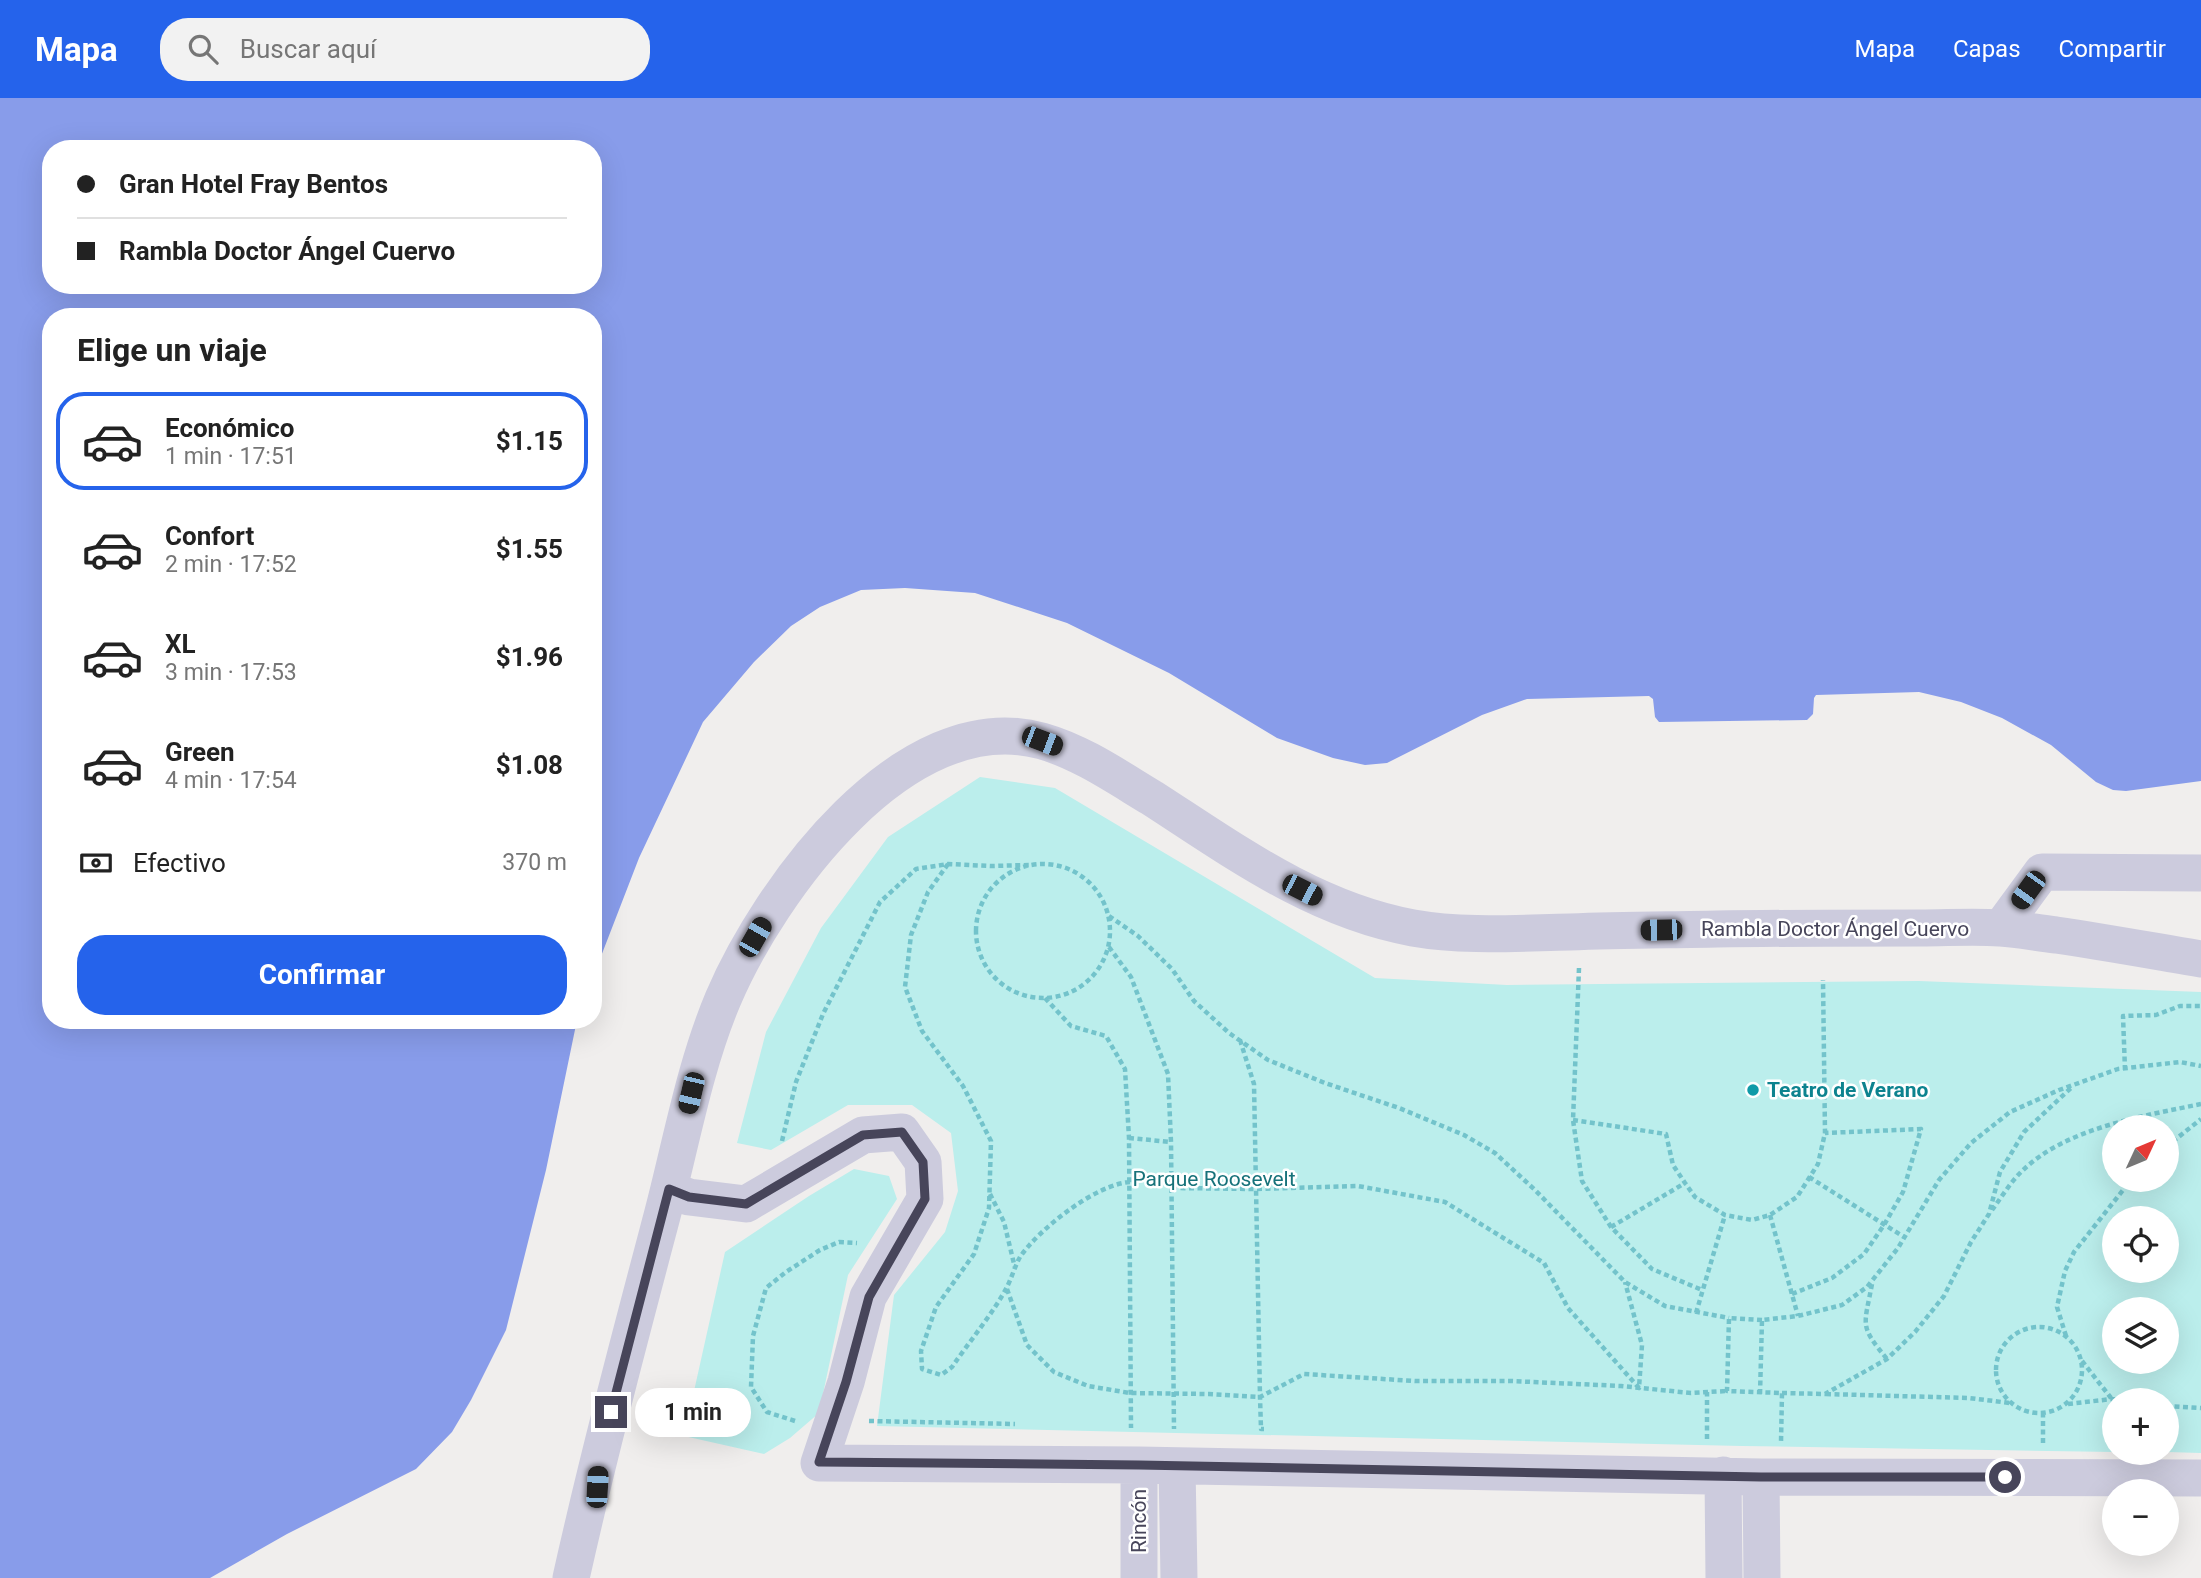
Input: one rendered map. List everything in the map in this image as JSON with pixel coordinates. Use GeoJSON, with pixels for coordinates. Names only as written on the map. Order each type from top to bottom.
{"type":"FeatureCollection","features":[{"type":"Feature","properties":{"kind":"street","name":"Rambla Doctor Ángel Cuervo"},"geometry":{"type":"LineString","coordinates":[[571,1578],[691,1093],[723,999],[767,916],[802,866],[838,824],[875,791],[911,766],[941,751],[980,737],[1009,735],[1042,741],[1078,755],[1278,878],[1326,902],[1373,920],[1419,929],[1503,934],[1822,927],[2001,928],[2201,959]]}},
{"type":"Feature","properties":{"kind":"street"},"geometry":{"type":"LineString","coordinates":[[2001,928],[2042,872],[2201,873]]}},
{"type":"Feature","properties":{"kind":"street"},"geometry":{"type":"LineString","coordinates":[[669,1189],[689,1197],[746,1204],[863,1135],[902,1132],[923,1162],[925,1199],[869,1297],[846,1382],[819,1462],[1177,1466],[1721,1458],[2201,1478]]}},
{"type":"Feature","properties":{"kind":"street"},"geometry":{"type":"LineString","coordinates":[[1721,1458],[1724,1578]]}},
{"type":"Feature","properties":{"kind":"street"},"geometry":{"type":"LineString","coordinates":[[1762,1578],[1765,1460]]}},
{"type":"Feature","properties":{"kind":"street"},"geometry":{"type":"LineString","coordinates":[[593,1578],[598,1461]]}},
{"type":"Feature","properties":{"kind":"street","name":"Rincón"},"geometry":{"type":"LineString","coordinates":[[1139,1465],[1139,1578]]}},
{"type":"Feature","properties":{"kind":"street","name":"Rincón"},"geometry":{"type":"LineString","coordinates":[[1177,1466],[1179,1578]]}},
{"type":"Feature","properties":{"kind":"path"},"geometry":{"type":"LineString","coordinates":[[769,1191],[796,1082],[823,1014],[880,902],[916,869],[948,864],[1051,864],[1070,870],[1087,881],[1101,897],[1108,916],[1109,947],[1100,967],[1086,984],[1066,995],[1045,998],[1023,995],[1003,985],[988,969],[979,949],[976,928],[981,906],[993,887],[1009,873],[1030,865]]}},
{"type":"Feature","properties":{"kind":"path"},"geometry":{"type":"LineString","coordinates":[[1108,916],[1138,936],[1172,969],[1194,1001],[1268,1060],[1464,1135],[1495,1153],[1625,1282],[1665,1306],[1729,1318],[1762,1320],[1798,1316],[1842,1305],[1867,1287],[1904,1237],[1939,1180],[1971,1143],[2010,1112],[2074,1084],[2118,1069],[2180,1062],[2201,1066]]}},
{"type":"Feature","properties":{"kind":"path"},"geometry":{"type":"LineString","coordinates":[[1580,932],[1573,1120],[1582,1181],[1611,1227],[1652,1269],[1702,1290]]}},
{"type":"Feature","properties":{"kind":"path"},"geometry":{"type":"LineString","coordinates":[[1109,947],[1131,977],[1168,1074],[1174,1393]]}},
{"type":"Feature","properties":{"kind":"path"},"geometry":{"type":"LineString","coordinates":[[1573,1120],[1666,1134],[1673,1165],[1695,1197],[1725,1215],[1752,1220],[1770,1215],[1797,1197],[1818,1164],[1825,1133],[1823,980]]}},
{"type":"Feature","properties":{"kind":"path"},"geometry":{"type":"LineString","coordinates":[[1045,998],[1071,1026],[1106,1036],[1125,1069],[1130,1182],[1130,1393]]}},
{"type":"Feature","properties":{"kind":"path"},"geometry":{"type":"LineString","coordinates":[[2125,1070],[2123,1016],[2156,1015],[2179,1006],[2201,1006]]}},
{"type":"Feature","properties":{"kind":"path"},"geometry":{"type":"LineString","coordinates":[[1240,1040],[1254,1084],[1259,1397]]}},
{"type":"Feature","properties":{"kind":"path"},"geometry":{"type":"LineString","coordinates":[[1989,1214],[2000,1172],[2024,1132],[2074,1084]]}},
{"type":"Feature","properties":{"kind":"path"},"geometry":{"type":"LineString","coordinates":[[1825,1394],[1887,1359],[1915,1332],[1944,1296],[1971,1242],[1989,1214],[2022,1172],[2055,1146],[2110,1125],[2201,1104]]}},
{"type":"Feature","properties":{"kind":"path"},"geometry":{"type":"LineString","coordinates":[[2179,1137],[2201,1119]]}},
{"type":"Feature","properties":{"kind":"path"},"geometry":{"type":"LineString","coordinates":[[1792,1294],[1832,1278],[1864,1254],[1903,1192],[1921,1129],[1825,1133]]}},
{"type":"Feature","properties":{"kind":"path"},"geometry":{"type":"LineString","coordinates":[[1129,1138],[1171,1142]]}},
{"type":"Feature","properties":{"kind":"path"},"geometry":{"type":"LineString","coordinates":[[1809,1177],[1904,1237]]}},
{"type":"Feature","properties":{"kind":"path"},"geometry":{"type":"LineString","coordinates":[[1130,1182],[1117,1183],[1063,1215],[1019,1258],[1007,1288],[1027,1345],[1054,1372],[1088,1386],[1130,1393],[1259,1397],[1304,1374],[1415,1381],[1511,1381],[1639,1388],[1691,1394],[1727,1391],[1969,1398],[2012,1403],[2029,1412],[2043,1413],[2057,1409],[2069,1401],[2078,1390],[2082,1375],[2081,1360],[2076,1347],[2066,1336],[2053,1328],[2038,1326],[2012,1335],[2003,1346],[1997,1358],[1996,1372],[1999,1386],[2012,1403]]}},
{"type":"Feature","properties":{"kind":"path"},"geometry":{"type":"LineString","coordinates":[[1611,1227],[1685,1184]]}},
{"type":"Feature","properties":{"kind":"path"},"geometry":{"type":"LineString","coordinates":[[1172,1188],[1358,1186],[1445,1202],[1544,1263],[1568,1308],[1639,1388]]}},
{"type":"Feature","properties":{"kind":"path"},"geometry":{"type":"LineString","coordinates":[[989,1192],[1004,1222],[1015,1269]]}},
{"type":"Feature","properties":{"kind":"path"},"geometry":{"type":"LineString","coordinates":[[2066,1336],[2057,1307],[2065,1270],[2074,1252],[2122,1192]]}},
{"type":"Feature","properties":{"kind":"path"},"geometry":{"type":"LineString","coordinates":[[1696,1312],[1725,1215]]}},
{"type":"Feature","properties":{"kind":"path"},"geometry":{"type":"LineString","coordinates":[[1770,1215],[1798,1316]]}},
{"type":"Feature","properties":{"kind":"path"},"geometry":{"type":"LineString","coordinates":[[796,1422],[767,1412],[751,1387],[753,1336],[766,1288],[820,1250],[839,1242],[869,1244],[896,1250]]}},
{"type":"Feature","properties":{"kind":"path"},"geometry":{"type":"LineString","coordinates":[[1872,1280],[1865,1320],[1867,1333],[1887,1359]]}},
{"type":"Feature","properties":{"kind":"path"},"geometry":{"type":"LineString","coordinates":[[1625,1282],[1642,1345],[1639,1388]]}},
{"type":"Feature","properties":{"kind":"path"},"geometry":{"type":"LineString","coordinates":[[1727,1391],[1729,1318]]}},
{"type":"Feature","properties":{"kind":"path"},"geometry":{"type":"LineString","coordinates":[[1760,1394],[1762,1320]]}},
{"type":"Feature","properties":{"kind":"path"},"geometry":{"type":"LineString","coordinates":[[2081,1360],[2103,1388]]}},
{"type":"Feature","properties":{"kind":"path"},"geometry":{"type":"LineString","coordinates":[[1707,1392],[1706,1442],[1721,1458]]}},
{"type":"Feature","properties":{"kind":"path"},"geometry":{"type":"LineString","coordinates":[[1765,1460],[1781,1443],[1782,1394]]}},
{"type":"Feature","properties":{"kind":"path"},"geometry":{"type":"LineString","coordinates":[[2063,1405],[2102,1400]]}},
{"type":"Feature","properties":{"kind":"path"},"geometry":{"type":"LineString","coordinates":[[2179,1407],[2201,1408]]}},
{"type":"Feature","properties":{"kind":"path"},"geometry":{"type":"LineString","coordinates":[[2043,1413],[2043,1446]]}},
{"type":"Feature","properties":{"kind":"green space","name":"Parque Roosevelt"},"geometry":{"type":"Polygon","coordinates":[[[980,777],[1055,788],[1375,978],[1507,985],[1919,981],[2201,992],[2201,1453],[2179,1452],[2179,1388],[2102,1388],[2102,1452],[877,1426],[894,1295],[945,1232],[958,1191],[951,1133],[912,1105],[848,1105],[771,1150],[737,1143],[766,1032],[821,928],[888,837],[980,777]]]}},
{"type":"Feature","properties":{"kind":"green space"},"geometry":{"type":"Polygon","coordinates":[[[854,1169],[889,1176],[897,1199],[848,1275],[819,1413],[790,1438],[764,1454],[684,1436],[725,1252],[854,1169]]]}},
{"type":"Feature","properties":{"kind":"water"},"geometry":{"type":"Polygon","coordinates":[[[0,98],[2201,98],[2201,781],[2126,791],[2113,790],[2096,782],[2051,745],[2002,718],[1961,702],[1919,692],[1816,695],[1813,714],[1807,720],[1659,722],[1655,717],[1653,699],[1649,696],[1527,699],[1482,715],[1387,763],[1365,765],[1333,758],[1277,738],[1169,673],[1067,623],[975,593],[905,588],[861,590],[820,607],[791,626],[754,662],[703,722],[639,858],[602,954],[602,308],[42,308],[42,1029],[575,1029],[546,1170],[506,1330],[452,1432],[416,1469],[287,1534],[210,1578],[0,1578],[0,98]]]}},
{"type":"Feature","properties":{"kind":"place","name":"Teatro de Verano"},"geometry":{"type":"Point","coordinates":[1753,1090]}},
{"type":"Feature","properties":{"kind":"route"},"geometry":{"type":"LineString","coordinates":[[611,1412],[669,1189],[689,1197],[746,1204],[863,1135],[902,1132],[923,1162],[925,1199],[869,1297],[846,1382],[819,1462],[1205,1466],[1761,1477],[2005,1477]]}}]}
